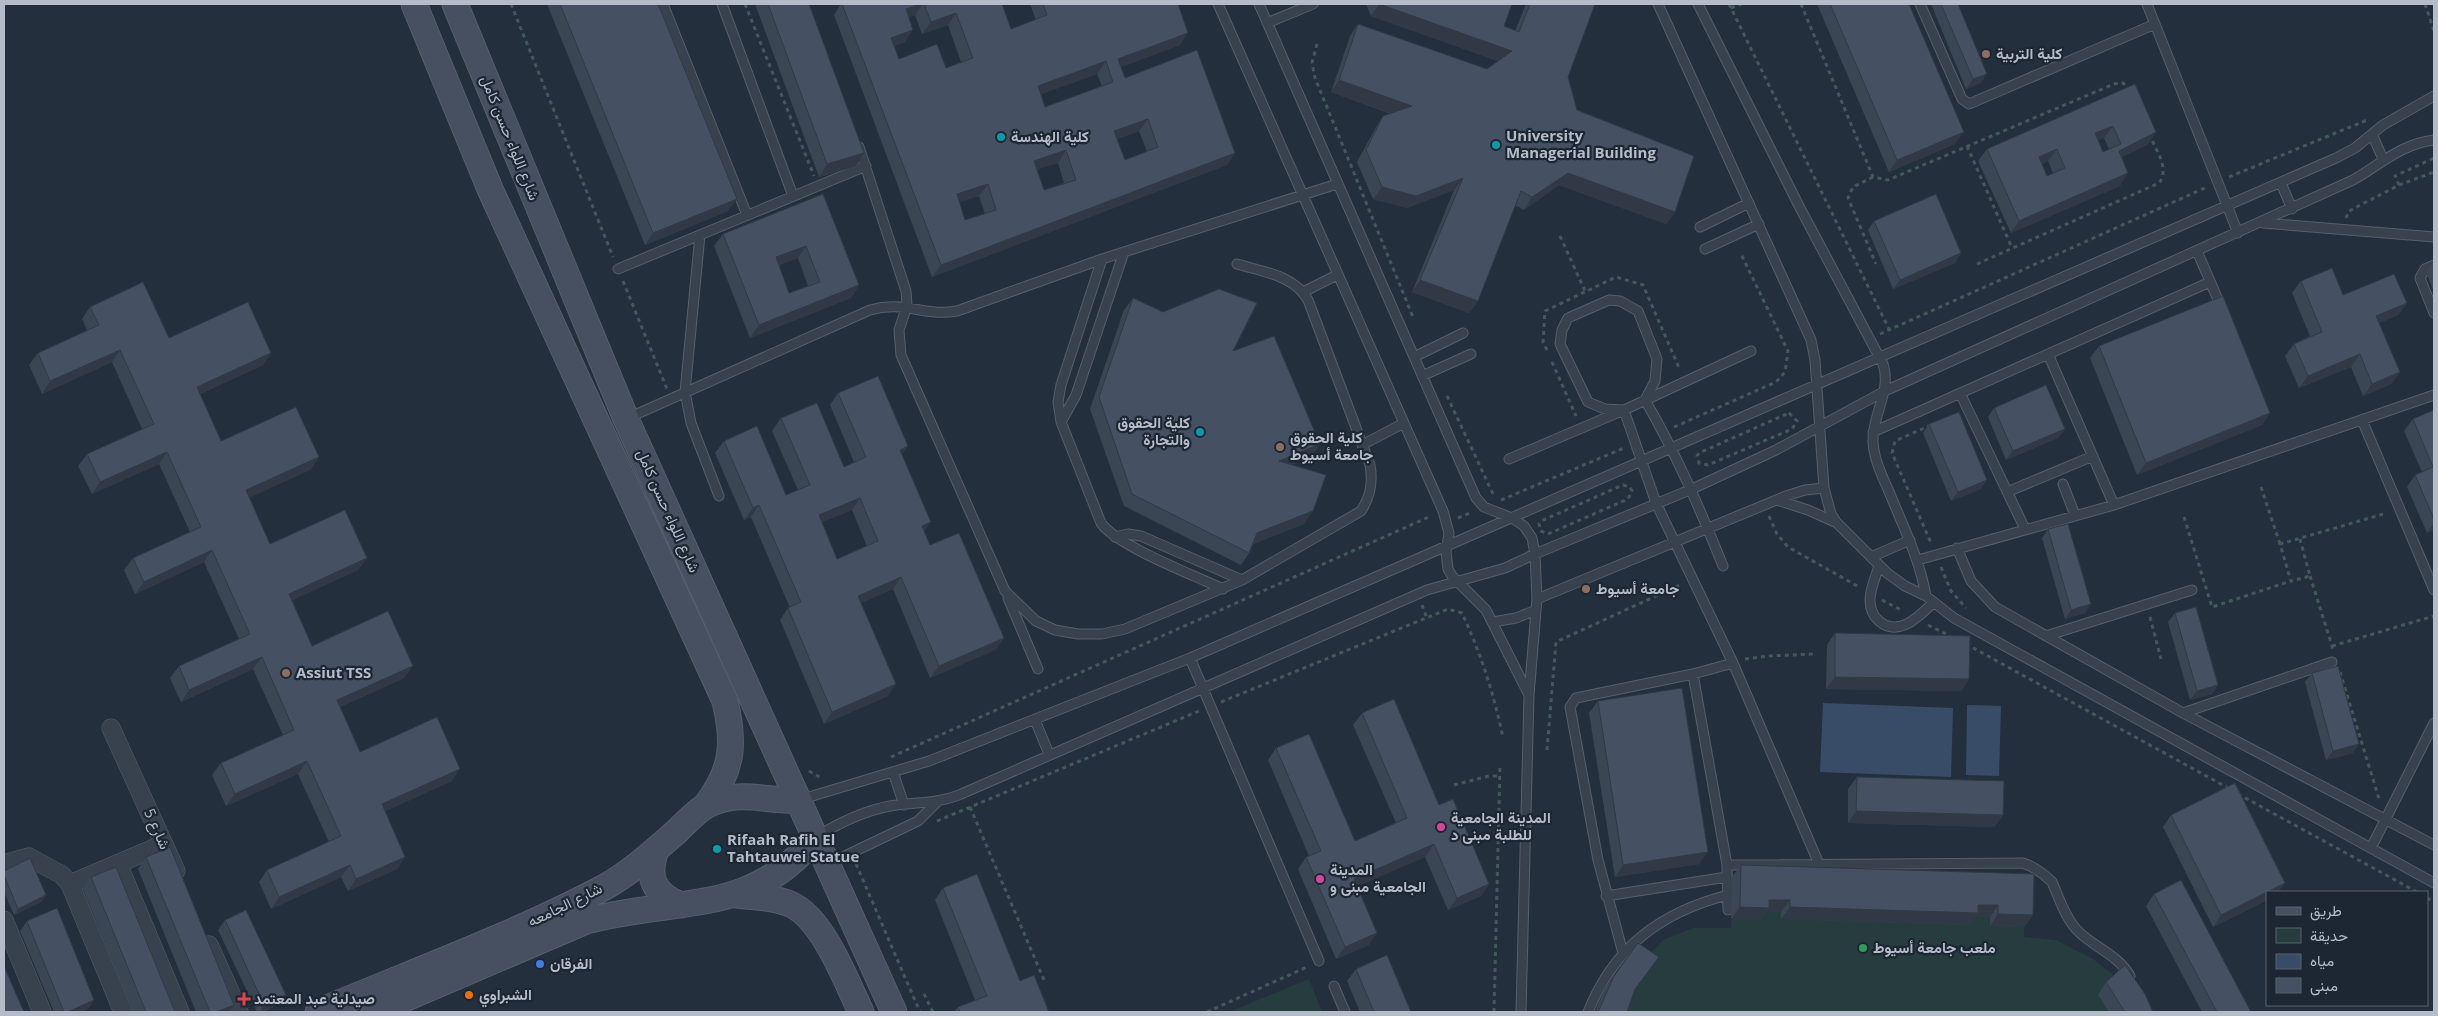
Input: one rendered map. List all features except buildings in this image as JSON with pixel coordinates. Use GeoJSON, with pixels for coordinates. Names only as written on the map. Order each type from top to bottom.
{"type":"FeatureCollection","features":[{"type":"Feature","properties":{"kind":"main road","name":"شارع اللواء حسن كامل"},"geometry":{"type":"LineString","coordinates":[[414,4],[490,189],[725,701],[732,730],[729,756],[720,786],[707,804]]}},
{"type":"Feature","properties":{"kind":"main road","name":"شارع اللواء حسن كامل"},"geometry":{"type":"LineString","coordinates":[[455,4],[626,419],[894,1012]]}},
{"type":"Feature","properties":{"kind":"main road"},"geometry":{"type":"LineString","coordinates":[[490,189],[525,175]]}},
{"type":"Feature","properties":{"kind":"main road","name":"شارع الجامعه"},"geometry":{"type":"LineString","coordinates":[[318,1012],[548,915],[604,887],[630,871],[707,804],[732,797],[745,796],[778,801],[799,800]]}},
{"type":"Feature","properties":{"kind":"main road","name":"شارع الجامعه"},"geometry":{"type":"LineString","coordinates":[[374,1012],[586,921],[614,914],[681,905],[734,895],[753,888],[777,875],[803,853],[816,838]]}},
{"type":"Feature","properties":{"kind":"main road"},"geometry":{"type":"LineString","coordinates":[[656,850],[651,863],[652,877],[658,890],[668,900],[681,905]]}},
{"type":"Feature","properties":{"kind":"main road"},"geometry":{"type":"LineString","coordinates":[[604,887],[614,914]]}},
{"type":"Feature","properties":{"kind":"main road"},"geometry":{"type":"LineString","coordinates":[[734,895],[775,899],[792,904],[809,919],[824,938],[836,959],[860,1012]]}},
{"type":"Feature","properties":{"kind":"street","name":"شارع 5"},"geometry":{"type":"LineString","coordinates":[[111,728],[184,888]]}},
{"type":"Feature","properties":{"kind":"street"},"geometry":{"type":"LineString","coordinates":[[70,884],[164,844]]}},
{"type":"Feature","properties":{"kind":"street"},"geometry":{"type":"LineString","coordinates":[[4,864],[29,857],[62,875],[70,884],[123,1012]]}},
{"type":"Feature","properties":{"kind":"street"},"geometry":{"type":"LineString","coordinates":[[118,864],[180,1012]]}},
{"type":"Feature","properties":{"kind":"street"},"geometry":{"type":"LineString","coordinates":[[4,920],[42,1012]]}},
{"type":"Feature","properties":{"kind":"street"},"geometry":{"type":"LineString","coordinates":[[203,932],[239,1012]]}},
{"type":"Feature","properties":{"kind":"lane"},"geometry":{"type":"LineString","coordinates":[[663,4],[747,215]]}},
{"type":"Feature","properties":{"kind":"lane"},"geometry":{"type":"LineString","coordinates":[[722,4],[793,196]]}},
{"type":"Feature","properties":{"kind":"lane"},"geometry":{"type":"LineString","coordinates":[[1218,4],[1443,510],[1448,527],[1446,561],[1448,569],[1457,581],[1478,600],[1493,622],[1529,695]]}},
{"type":"Feature","properties":{"kind":"lane"},"geometry":{"type":"LineString","coordinates":[[1259,4],[1476,498],[1484,507],[1512,518],[1529,532],[1535,554],[1537,599],[1529,695],[1521,1012]]}},
{"type":"Feature","properties":{"kind":"lane"},"geometry":{"type":"LineString","coordinates":[[1267,23],[1312,4]]}},
{"type":"Feature","properties":{"kind":"lane"},"geometry":{"type":"LineString","coordinates":[[1658,4],[1811,340],[1815,360],[1824,488],[1837,523],[1879,566],[1905,586],[1926,596],[1933,603],[1975,631],[2434,883]]}},
{"type":"Feature","properties":{"kind":"lane"},"geometry":{"type":"LineString","coordinates":[[1698,4],[1799,206],[1880,356],[1886,373],[1885,391],[1879,404],[1873,432],[1878,466],[1918,560],[1926,596]]}},
{"type":"Feature","properties":{"kind":"lane"},"geometry":{"type":"LineString","coordinates":[[1920,4],[1962,100],[1969,104],[2155,24]]}},
{"type":"Feature","properties":{"kind":"lane"},"geometry":{"type":"LineString","coordinates":[[2147,4],[2238,233]]}},
{"type":"Feature","properties":{"kind":"lane"},"geometry":{"type":"LineString","coordinates":[[799,800],[893,772],[1035,720],[1190,658],[1816,383],[2281,183],[2346,153],[2372,134],[2434,96]]}},
{"type":"Feature","properties":{"kind":"lane"},"geometry":{"type":"LineString","coordinates":[[2421,104],[2434,108]]}},
{"type":"Feature","properties":{"kind":"lane"},"geometry":{"type":"LineString","coordinates":[[2372,134],[2383,159]]}},
{"type":"Feature","properties":{"kind":"lane"},"geometry":{"type":"LineString","coordinates":[[856,139],[904,282],[907,306],[899,330],[901,355],[1038,669]]}},
{"type":"Feature","properties":{"kind":"lane"},"geometry":{"type":"LineString","coordinates":[[816,838],[850,818],[880,808],[937,802],[964,792],[1428,590],[1490,574],[1692,489],[1776,450],[1885,391],[2354,180],[2383,159],[2408,146],[2434,140]]}},
{"type":"Feature","properties":{"kind":"lane"},"geometry":{"type":"LineString","coordinates":[[618,269],[866,166]]}},
{"type":"Feature","properties":{"kind":"lane"},"geometry":{"type":"LineString","coordinates":[[2281,183],[2292,208]]}},
{"type":"Feature","properties":{"kind":"lane"},"geometry":{"type":"LineString","coordinates":[[626,419],[870,310],[892,306],[907,306],[927,312],[957,310],[1102,259],[1337,184]]}},
{"type":"Feature","properties":{"kind":"lane"},"geometry":{"type":"LineString","coordinates":[[1700,227],[1749,203]]}},
{"type":"Feature","properties":{"kind":"lane"},"geometry":{"type":"LineString","coordinates":[[2261,223],[2434,237]]}},
{"type":"Feature","properties":{"kind":"lane"},"geometry":{"type":"LineString","coordinates":[[1705,249],[1759,224]]}},
{"type":"Feature","properties":{"kind":"lane"},"geometry":{"type":"LineString","coordinates":[[700,235],[685,392],[691,423],[719,496]]}},
{"type":"Feature","properties":{"kind":"lane"},"geometry":{"type":"LineString","coordinates":[[2197,251],[2226,317]]}},
{"type":"Feature","properties":{"kind":"lane"},"geometry":{"type":"LineString","coordinates":[[1061,422],[1076,395],[1124,252]]}},
{"type":"Feature","properties":{"kind":"lane"},"geometry":{"type":"LineString","coordinates":[[1102,259],[1061,385],[1058,402],[1061,422],[1101,523],[1115,537],[1223,589]]}},
{"type":"Feature","properties":{"kind":"lane"},"geometry":{"type":"LineString","coordinates":[[1005,591],[1036,620],[1055,630],[1078,634],[1102,634],[1125,629],[1242,580],[1362,511],[1370,496],[1372,475],[1303,292],[1291,281],[1237,264]]}},
{"type":"Feature","properties":{"kind":"lane"},"geometry":{"type":"LineString","coordinates":[[2434,265],[2425,269],[2420,278],[2434,313]]}},
{"type":"Feature","properties":{"kind":"lane"},"geometry":{"type":"LineString","coordinates":[[1303,292],[1337,275]]}},
{"type":"Feature","properties":{"kind":"lane"},"geometry":{"type":"LineString","coordinates":[[1873,432],[2210,282]]}},
{"type":"Feature","properties":{"kind":"lane"},"geometry":{"type":"LineString","coordinates":[[1624,410],[1605,409],[1588,402],[1560,344],[1562,330],[1568,318],[1609,300],[1620,301],[1638,311],[1657,359],[1654,381],[1644,400]]}},
{"type":"Feature","properties":{"kind":"lane"},"geometry":{"type":"LineString","coordinates":[[1414,356],[1463,333]]}},
{"type":"Feature","properties":{"kind":"lane"},"geometry":{"type":"LineString","coordinates":[[1508,459],[1624,410],[1751,351]]}},
{"type":"Feature","properties":{"kind":"lane"},"geometry":{"type":"LineString","coordinates":[[1422,376],[1471,354]]}},
{"type":"Feature","properties":{"kind":"lane"},"geometry":{"type":"LineString","coordinates":[[2048,354],[2114,505]]}},
{"type":"Feature","properties":{"kind":"lane"},"geometry":{"type":"LineString","coordinates":[[1960,393],[2025,529]]}},
{"type":"Feature","properties":{"kind":"lane"},"geometry":{"type":"LineString","coordinates":[[1918,560],[2114,505],[2434,396]]}},
{"type":"Feature","properties":{"kind":"lane"},"geometry":{"type":"LineString","coordinates":[[1644,400],[1672,447],[1692,489],[1723,566]]}},
{"type":"Feature","properties":{"kind":"lane"},"geometry":{"type":"LineString","coordinates":[[1624,410],[1634,444],[1656,503],[1732,663],[1820,864]]}},
{"type":"Feature","properties":{"kind":"lane"},"geometry":{"type":"LineString","coordinates":[[2362,420],[2434,589]]}},
{"type":"Feature","properties":{"kind":"lane"},"geometry":{"type":"LineString","coordinates":[[1362,445],[1404,423]]}},
{"type":"Feature","properties":{"kind":"lane"},"geometry":{"type":"LineString","coordinates":[[2007,492],[2093,456]]}},
{"type":"Feature","properties":{"kind":"lane"},"geometry":{"type":"LineString","coordinates":[[2064,484],[2075,515]]}},
{"type":"Feature","properties":{"kind":"lane"},"geometry":{"type":"LineString","coordinates":[[1537,599],[1764,505],[1805,490],[1824,488]]}},
{"type":"Feature","properties":{"kind":"lane"},"geometry":{"type":"LineString","coordinates":[[1777,500],[1808,510],[1837,523]]}},
{"type":"Feature","properties":{"kind":"lane"},"geometry":{"type":"LineString","coordinates":[[1115,537],[1128,534],[1141,536],[1242,580]]}},
{"type":"Feature","properties":{"kind":"lane"},"geometry":{"type":"LineString","coordinates":[[1871,557],[1910,540]]}},
{"type":"Feature","properties":{"kind":"lane"},"geometry":{"type":"LineString","coordinates":[[1957,548],[1965,571],[1995,608],[2183,714],[2434,845]]}},
{"type":"Feature","properties":{"kind":"lane"},"geometry":{"type":"LineString","coordinates":[[1879,566],[1871,593],[1871,608],[1881,623],[1898,628],[1906,625],[1933,603]]}},
{"type":"Feature","properties":{"kind":"lane"},"geometry":{"type":"LineString","coordinates":[[2046,636],[2192,590]]}},
{"type":"Feature","properties":{"kind":"lane"},"geometry":{"type":"LineString","coordinates":[[1493,622],[1516,618],[1536,610]]}},
{"type":"Feature","properties":{"kind":"lane"},"geometry":{"type":"LineString","coordinates":[[2183,714],[2333,657]]}},
{"type":"Feature","properties":{"kind":"lane"},"geometry":{"type":"LineString","coordinates":[[1190,658],[1319,961]]}},
{"type":"Feature","properties":{"kind":"lane"},"geometry":{"type":"LineString","coordinates":[[1623,953],[1606,896],[1571,713],[1572,702],[1576,698],[1693,674],[1732,663]]}},
{"type":"Feature","properties":{"kind":"lane"},"geometry":{"type":"LineString","coordinates":[[1693,674],[1727,865],[1728,910]]}},
{"type":"Feature","properties":{"kind":"lane"},"geometry":{"type":"LineString","coordinates":[[1035,720],[1049,754]]}},
{"type":"Feature","properties":{"kind":"lane"},"geometry":{"type":"LineString","coordinates":[[2371,848],[2434,724]]}},
{"type":"Feature","properties":{"kind":"lane"},"geometry":{"type":"LineString","coordinates":[[893,772],[904,805]]}},
{"type":"Feature","properties":{"kind":"lane"},"geometry":{"type":"LineString","coordinates":[[828,864],[918,821],[937,802]]}},
{"type":"Feature","properties":{"kind":"lane"},"geometry":{"type":"LineString","coordinates":[[1727,865],[2012,862],[2033,866],[2052,882],[2073,926],[2120,963],[2127,971],[2135,988]]}},
{"type":"Feature","properties":{"kind":"lane"},"geometry":{"type":"LineString","coordinates":[[1606,896],[1727,877]]}},
{"type":"Feature","properties":{"kind":"lane"},"geometry":{"type":"LineString","coordinates":[[1588,1012],[1598,989],[1623,953],[1654,926],[1689,906],[1728,894]]}},
{"type":"Feature","properties":{"kind":"lane"},"geometry":{"type":"LineString","coordinates":[[1334,986],[1345,1012]]}},
{"type":"Feature","properties":{"kind":"path"},"geometry":{"type":"LineString","coordinates":[[510,4],[671,398]]}},
{"type":"Feature","properties":{"kind":"path"},"geometry":{"type":"LineString","coordinates":[[745,4],[818,186]]}},
{"type":"Feature","properties":{"kind":"path"},"geometry":{"type":"LineString","coordinates":[[1729,4],[1889,329]]}},
{"type":"Feature","properties":{"kind":"path"},"geometry":{"type":"LineString","coordinates":[[1731,8],[1740,4]]}},
{"type":"Feature","properties":{"kind":"path"},"geometry":{"type":"LineString","coordinates":[[1801,4],[1873,177]]}},
{"type":"Feature","properties":{"kind":"path"},"geometry":{"type":"LineString","coordinates":[[2425,4],[2434,31]]}},
{"type":"Feature","properties":{"kind":"path"},"geometry":{"type":"LineString","coordinates":[[1317,44],[1312,63],[1315,78],[1427,350]]}},
{"type":"Feature","properties":{"kind":"path"},"geometry":{"type":"LineString","coordinates":[[1876,264],[1848,198],[1853,187],[1873,177],[1888,180],[2114,84],[2127,85],[2134,97]]}},
{"type":"Feature","properties":{"kind":"path"},"geometry":{"type":"LineString","coordinates":[[1870,338],[2218,182],[2368,120]]}},
{"type":"Feature","properties":{"kind":"path"},"geometry":{"type":"LineString","coordinates":[[1977,264],[2159,183],[2163,175],[2163,168],[2148,132]]}},
{"type":"Feature","properties":{"kind":"path"},"geometry":{"type":"LineString","coordinates":[[1967,146],[2012,248]]}},
{"type":"Feature","properties":{"kind":"path"},"geometry":{"type":"LineString","coordinates":[[2399,185],[2395,176],[2434,158]]}},
{"type":"Feature","properties":{"kind":"path"},"geometry":{"type":"LineString","coordinates":[[2342,229],[2349,211],[2399,185],[2434,172]]}},
{"type":"Feature","properties":{"kind":"path"},"geometry":{"type":"LineString","coordinates":[[1560,236],[1584,291]]}},
{"type":"Feature","properties":{"kind":"path"},"geometry":{"type":"LineString","coordinates":[[1581,428],[1543,342],[1545,311],[1584,291],[1616,277],[1643,286],[1686,381]]}},
{"type":"Feature","properties":{"kind":"path"},"geometry":{"type":"LineString","coordinates":[[1436,370],[1497,502],[1634,444]]}},
{"type":"Feature","properties":{"kind":"path"},"geometry":{"type":"LineString","coordinates":[[1789,413],[1796,418],[1796,424],[1792,429],[1708,465],[1705,466],[1699,463],[1697,456],[1699,453],[1786,414],[1789,413]]}},
{"type":"Feature","properties":{"kind":"path"},"geometry":{"type":"LineString","coordinates":[[1623,486],[1630,487],[1632,490],[1628,499],[1548,534],[1540,531],[1539,524],[1541,521],[1623,486]]}},
{"type":"Feature","properties":{"kind":"path"},"geometry":{"type":"LineString","coordinates":[[2261,487],[2291,581]]}},
{"type":"Feature","properties":{"kind":"path"},"geometry":{"type":"LineString","coordinates":[[1764,505],[1777,534],[1788,547],[2415,891]]}},
{"type":"Feature","properties":{"kind":"path"},"geometry":{"type":"LineString","coordinates":[[884,760],[1443,510],[1451,507],[1457,519],[1484,507]]}},
{"type":"Feature","properties":{"kind":"path"},"geometry":{"type":"LineString","coordinates":[[2280,544],[2399,509]]}},
{"type":"Feature","properties":{"kind":"path"},"geometry":{"type":"LineString","coordinates":[[2184,517],[2212,607],[2310,576]]}},
{"type":"Feature","properties":{"kind":"path"},"geometry":{"type":"LineString","coordinates":[[2300,538],[2332,646],[2333,657]]}},
{"type":"Feature","properties":{"kind":"path"},"geometry":{"type":"LineString","coordinates":[[1547,750],[1556,642],[1692,579]]}},
{"type":"Feature","properties":{"kind":"path"},"geometry":{"type":"LineString","coordinates":[[2147,604],[2161,659]]}},
{"type":"Feature","properties":{"kind":"path"},"geometry":{"type":"LineString","coordinates":[[2332,646],[2434,616]]}},
{"type":"Feature","properties":{"kind":"path"},"geometry":{"type":"LineString","coordinates":[[1732,663],[1759,656],[1814,654]]}},
{"type":"Feature","properties":{"kind":"path"},"geometry":{"type":"LineString","coordinates":[[2339,669],[2386,820]]}},
{"type":"Feature","properties":{"kind":"path"},"geometry":{"type":"LineString","coordinates":[[1494,1012],[1500,766]]}},
{"type":"Feature","properties":{"kind":"path"},"geometry":{"type":"LineString","coordinates":[[1454,785],[1488,776],[1500,776]]}},
{"type":"Feature","properties":{"kind":"path"},"geometry":{"type":"LineString","coordinates":[[964,792],[1044,980]]}},
{"type":"Feature","properties":{"kind":"path"},"geometry":{"type":"LineString","coordinates":[[857,859],[856,866],[920,1012]]}},
{"type":"Feature","properties":{"kind":"path"},"geometry":{"type":"LineString","coordinates":[[1207,1012],[1319,961]]}},
{"type":"Feature","properties":{"kind":"path"},"geometry":{"type":"LineString","coordinates":[[924,994],[933,1012]]}},
{"type":"Feature","properties":{"kind":"green space","name":"ملعب جامعة أسيوط"},"geometry":{"type":"Polygon","coordinates":[[[1732,877],[2025,886],[2024,937],[2056,940],[2093,959],[2117,978],[2139,1012],[1595,1012],[1605,988],[1630,956],[1641,963],[1663,940],[1693,928],[1731,928],[1732,877]]]}},
{"type":"Feature","properties":{"kind":"green space"},"geometry":{"type":"Polygon","coordinates":[[[1309,979],[1322,1012],[1229,1012],[1309,979]]]}},
{"type":"Feature","properties":{"kind":"water"},"geometry":{"type":"Polygon","coordinates":[[[1823,703],[1953,708],[1951,777],[1820,772],[1823,703]]]}},
{"type":"Feature","properties":{"kind":"water"},"geometry":{"type":"Polygon","coordinates":[[[1967,705],[2001,706],[1999,776],[1966,775],[1967,705]]]}},
{"type":"Feature","properties":{"kind":"place","name":"كلية التربية"},"geometry":{"type":"Point","coordinates":[1986,54]}},
{"type":"Feature","properties":{"kind":"place","name":"كلية الهندسة"},"geometry":{"type":"Point","coordinates":[1001,137]}},
{"type":"Feature","properties":{"kind":"place","name":"University Managerial Building"},"geometry":{"type":"Point","coordinates":[1496,145]}},
{"type":"Feature","properties":{"kind":"place","name":"كلية الحقوق والتجارة"},"geometry":{"type":"Point","coordinates":[1200,432]}},
{"type":"Feature","properties":{"kind":"place","name":"كلية الحقوق جامعة أسيوط"},"geometry":{"type":"Point","coordinates":[1280,447]}},
{"type":"Feature","properties":{"kind":"place","name":"جامعة أسيوط"},"geometry":{"type":"Point","coordinates":[1586,589]}},
{"type":"Feature","properties":{"kind":"place","name":"Assiut TSS"},"geometry":{"type":"Point","coordinates":[286,673]}},
{"type":"Feature","properties":{"kind":"place","name":"المدينة الجامعية للطلبة مبنى د"},"geometry":{"type":"Point","coordinates":[1441,827]}},
{"type":"Feature","properties":{"kind":"place","name":"Rifaah Rafih El Tahtauwei Statue"},"geometry":{"type":"Point","coordinates":[717,849]}},
{"type":"Feature","properties":{"kind":"place","name":"المدينة الجامعية مبنى و"},"geometry":{"type":"Point","coordinates":[1320,879]}},
{"type":"Feature","properties":{"kind":"place","name":"ملعب جامعة أسيوط"},"geometry":{"type":"Point","coordinates":[1863,948]}},
{"type":"Feature","properties":{"kind":"place","name":"الفرقان"},"geometry":{"type":"Point","coordinates":[540,964]}},
{"type":"Feature","properties":{"kind":"place","name":"الشبراوي"},"geometry":{"type":"Point","coordinates":[469,995]}},
{"type":"Feature","properties":{"kind":"place","name":"صيدلية عبد المعتمد"},"geometry":{"type":"Point","coordinates":[244,999]}}]}
